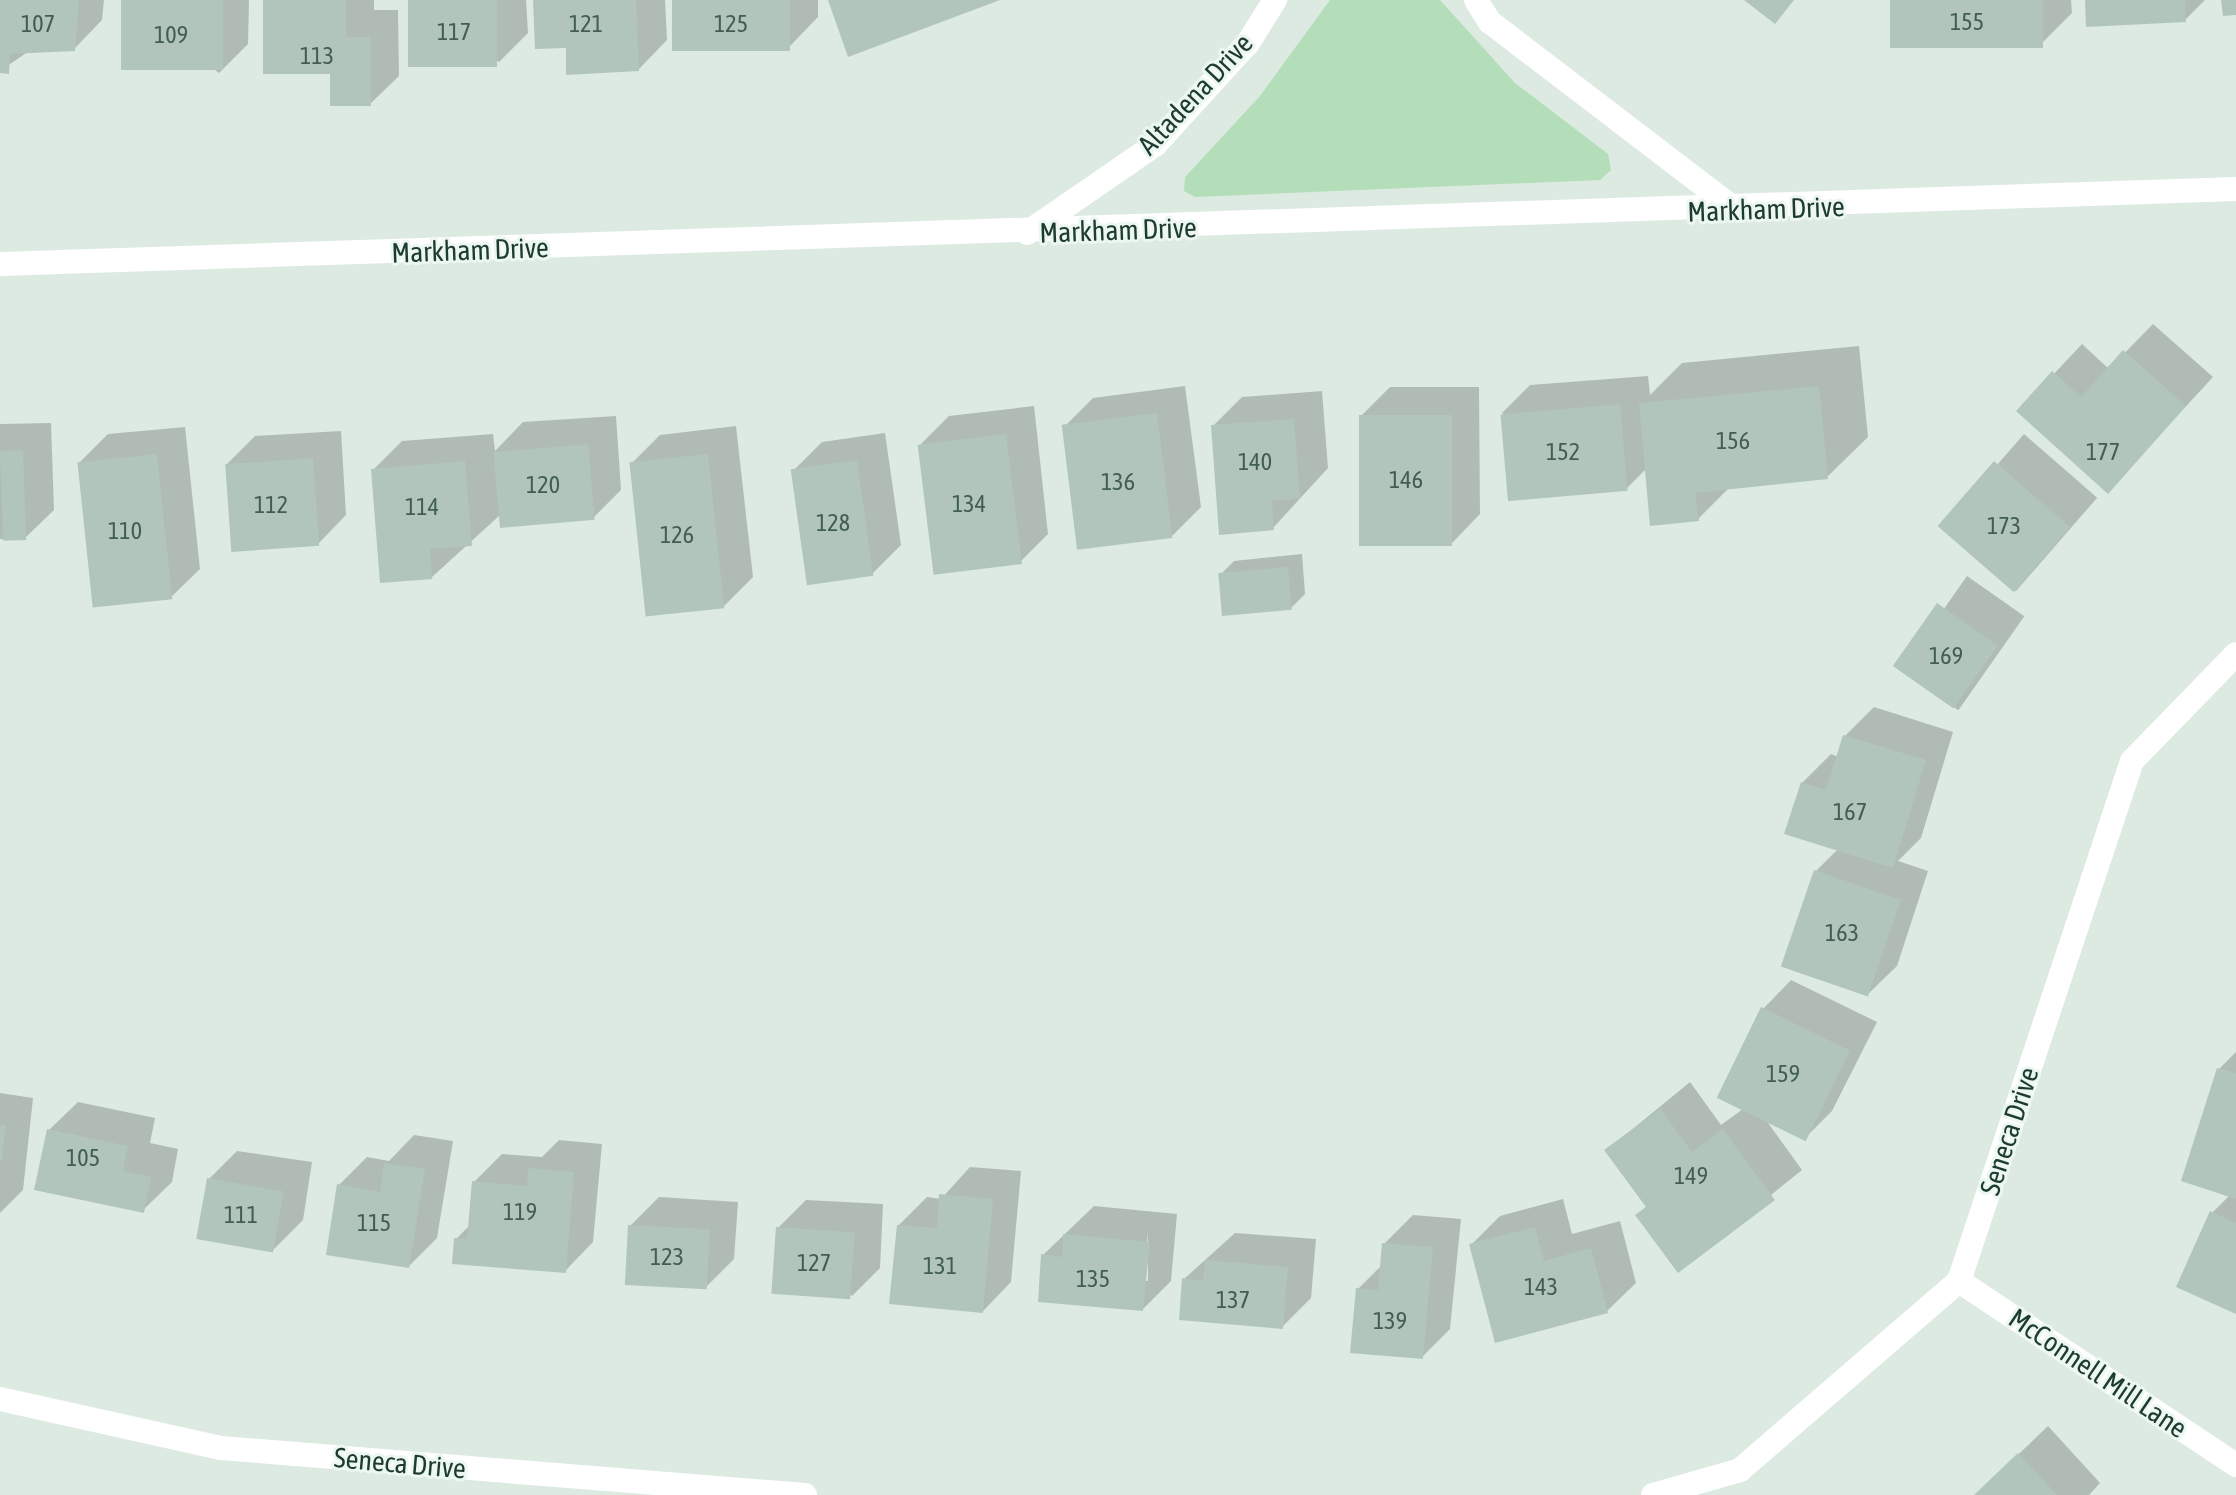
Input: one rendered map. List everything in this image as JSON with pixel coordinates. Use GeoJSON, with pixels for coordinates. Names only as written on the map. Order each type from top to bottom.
{"type":"FeatureCollection","features":[{"type":"Feature","properties":{"kind":"street","name":"Altadena Drive"},"geometry":{"type":"LineString","coordinates":[[1027,233],[1156,144],[1248,43],[1275,0]]}},
{"type":"Feature","properties":{"kind":"street"},"geometry":{"type":"LineString","coordinates":[[1476,0],[1490,22],[1736,210]]}},
{"type":"Feature","properties":{"kind":"street","name":"Markham Drive"},"geometry":{"type":"LineString","coordinates":[[0,264],[1736,210],[2236,189]]}},
{"type":"Feature","properties":{"kind":"street","name":"Seneca Drive"},"geometry":{"type":"LineString","coordinates":[[1959,1281],[2132,761],[2236,654]]}},
{"type":"Feature","properties":{"kind":"street"},"geometry":{"type":"LineString","coordinates":[[1653,1495],[1740,1470],[1959,1281]]}},
{"type":"Feature","properties":{"kind":"street","name":"McConnell Mill Lane"},"geometry":{"type":"LineString","coordinates":[[1959,1281],[2236,1465]]}},
{"type":"Feature","properties":{"kind":"street","name":"Seneca Drive"},"geometry":{"type":"LineString","coordinates":[[0,1399],[221,1448],[805,1495]]}},
{"type":"Feature","properties":{"kind":"green space"},"geometry":{"type":"Polygon","coordinates":[[[1330,0],[1440,0],[1515,83],[1608,154],[1611,170],[1600,180],[1195,197],[1184,191],[1185,177],[1260,96],[1330,0]]]}},
{"type":"Feature","properties":{"kind":"building"},"geometry":{"type":"Polygon","coordinates":[[[0,0],[79,0],[75,51],[10,54],[9,74],[0,73],[0,0]]]}},
{"type":"Feature","properties":{"kind":"building"},"geometry":{"type":"Polygon","coordinates":[[[121,0],[223,0],[223,70],[121,70],[121,0]]]}},
{"type":"Feature","properties":{"kind":"building"},"geometry":{"type":"Polygon","coordinates":[[[263,0],[346,0],[346,37],[371,37],[371,106],[330,106],[330,74],[263,74],[263,0]]]}},
{"type":"Feature","properties":{"kind":"building"},"geometry":{"type":"Polygon","coordinates":[[[408,0],[497,0],[497,67],[408,67],[408,0]]]}},
{"type":"Feature","properties":{"kind":"building"},"geometry":{"type":"Polygon","coordinates":[[[533,0],[636,0],[639,71],[566,75],[566,48],[535,49],[533,0]]]}},
{"type":"Feature","properties":{"kind":"building"},"geometry":{"type":"Polygon","coordinates":[[[672,0],[790,0],[790,51],[672,51],[672,0]]]}},
{"type":"Feature","properties":{"kind":"building"},"geometry":{"type":"Polygon","coordinates":[[[828,0],[1000,0],[848,57],[828,0]]]}},
{"type":"Feature","properties":{"kind":"building"},"geometry":{"type":"Polygon","coordinates":[[[1744,0],[1794,0],[1775,24],[1744,0]]]}},
{"type":"Feature","properties":{"kind":"building"},"geometry":{"type":"Polygon","coordinates":[[[1890,0],[2043,0],[2043,48],[1890,48],[1890,0]]]}},
{"type":"Feature","properties":{"kind":"building"},"geometry":{"type":"Polygon","coordinates":[[[2085,0],[2185,0],[2186,22],[2086,27],[2085,0]]]}},
{"type":"Feature","properties":{"kind":"building"},"geometry":{"type":"Polygon","coordinates":[[[2221,0],[2236,0],[2236,15],[2223,16],[2221,0]]]}},
{"type":"Feature","properties":{"kind":"building"},"geometry":{"type":"Polygon","coordinates":[[[2123,350],[2186,406],[2108,494],[2016,411],[2052,371],[2081,397],[2123,350]]]}},
{"type":"Feature","properties":{"kind":"building"},"geometry":{"type":"Polygon","coordinates":[[[1819,386],[1828,479],[1695,493],[1699,521],[1650,526],[1639,403],[1819,386]]]}},
{"type":"Feature","properties":{"kind":"building"},"geometry":{"type":"Polygon","coordinates":[[[1620,404],[1628,491],[1508,501],[1500,414],[1620,404]]]}},
{"type":"Feature","properties":{"kind":"building"},"geometry":{"type":"Polygon","coordinates":[[[1157,413],[1172,538],[1077,550],[1062,425],[1157,413]]]}},
{"type":"Feature","properties":{"kind":"building"},"geometry":{"type":"Polygon","coordinates":[[[1359,415],[1452,415],[1452,546],[1359,546],[1359,415]]]}},
{"type":"Feature","properties":{"kind":"building"},"geometry":{"type":"Polygon","coordinates":[[[1294,419],[1300,498],[1272,501],[1274,530],[1219,535],[1211,425],[1294,419]]]}},
{"type":"Feature","properties":{"kind":"building"},"geometry":{"type":"Polygon","coordinates":[[[1006,434],[1022,564],[934,575],[918,445],[1006,434]]]}},
{"type":"Feature","properties":{"kind":"building"},"geometry":{"type":"Polygon","coordinates":[[[588,444],[595,520],[500,528],[493,452],[588,444]]]}},
{"type":"Feature","properties":{"kind":"building"},"geometry":{"type":"Polygon","coordinates":[[[23,450],[26,540],[3,541],[0,451],[23,450]]]}},
{"type":"Feature","properties":{"kind":"building"},"geometry":{"type":"Polygon","coordinates":[[[157,454],[172,599],[93,608],[77,462],[157,454]]]}},
{"type":"Feature","properties":{"kind":"building"},"geometry":{"type":"Polygon","coordinates":[[[708,454],[724,608],[646,616],[629,462],[708,454]]]}},
{"type":"Feature","properties":{"kind":"building"},"geometry":{"type":"Polygon","coordinates":[[[313,458],[319,546],[231,552],[225,464],[313,458]]]}},
{"type":"Feature","properties":{"kind":"building"},"geometry":{"type":"Polygon","coordinates":[[[857,460],[873,576],[807,585],[791,469],[857,460]]]}},
{"type":"Feature","properties":{"kind":"building"},"geometry":{"type":"Polygon","coordinates":[[[465,461],[472,546],[430,549],[432,579],[380,583],[371,469],[465,461]]]}},
{"type":"Feature","properties":{"kind":"building"},"geometry":{"type":"Polygon","coordinates":[[[1994,461],[2070,527],[2014,592],[1938,526],[1994,461]]]}},
{"type":"Feature","properties":{"kind":"building"},"geometry":{"type":"Polygon","coordinates":[[[1288,567],[1292,610],[1222,616],[1218,573],[1288,567]]]}},
{"type":"Feature","properties":{"kind":"building"},"geometry":{"type":"Polygon","coordinates":[[[1937,603],[1998,645],[1953,709],[1893,666],[1937,603]]]}},
{"type":"Feature","properties":{"kind":"building"},"geometry":{"type":"Polygon","coordinates":[[[1843,735],[1926,760],[1893,868],[1784,834],[1801,782],[1826,790],[1843,735]]]}},
{"type":"Feature","properties":{"kind":"building"},"geometry":{"type":"Polygon","coordinates":[[[1814,870],[1901,900],[1868,996],[1781,966],[1814,870]]]}},
{"type":"Feature","properties":{"kind":"building"},"geometry":{"type":"Polygon","coordinates":[[[1761,1007],[1850,1050],[1806,1141],[1717,1098],[1761,1007]]]}},
{"type":"Feature","properties":{"kind":"building"},"geometry":{"type":"Polygon","coordinates":[[[2217,1068],[2236,1073],[2236,1199],[2181,1181],[2217,1068]]]}},
{"type":"Feature","properties":{"kind":"building"},"geometry":{"type":"Polygon","coordinates":[[[1660,1109],[1692,1152],[1723,1129],[1775,1200],[1678,1273],[1635,1215],[1646,1207],[1604,1150],[1660,1109]]]}},
{"type":"Feature","properties":{"kind":"building"},"geometry":{"type":"Polygon","coordinates":[[[0,1125],[6,1125],[2,1160],[0,1160],[0,1125]]]}},
{"type":"Feature","properties":{"kind":"building"},"geometry":{"type":"Polygon","coordinates":[[[47,1129],[128,1146],[123,1171],[151,1177],[144,1213],[34,1190],[47,1129]]]}},
{"type":"Feature","properties":{"kind":"building"},"geometry":{"type":"Polygon","coordinates":[[[384,1163],[425,1169],[409,1268],[326,1255],[337,1184],[380,1192],[384,1163]]]}},
{"type":"Feature","properties":{"kind":"building"},"geometry":{"type":"Polygon","coordinates":[[[528,1168],[574,1172],[566,1273],[452,1264],[454,1238],[467,1239],[472,1181],[527,1186],[528,1168]]]}},
{"type":"Feature","properties":{"kind":"building"},"geometry":{"type":"Polygon","coordinates":[[[207,1178],[284,1192],[273,1253],[196,1239],[207,1178]]]}},
{"type":"Feature","properties":{"kind":"building"},"geometry":{"type":"Polygon","coordinates":[[[939,1194],[993,1199],[983,1313],[889,1304],[897,1225],[937,1228],[939,1194]]]}},
{"type":"Feature","properties":{"kind":"building"},"geometry":{"type":"Polygon","coordinates":[[[2210,1211],[2236,1223],[2236,1314],[2176,1287],[2210,1211]]]}},
{"type":"Feature","properties":{"kind":"building"},"geometry":{"type":"Polygon","coordinates":[[[628,1225],[710,1229],[707,1289],[625,1285],[628,1225]]]}},
{"type":"Feature","properties":{"kind":"building"},"geometry":{"type":"Polygon","coordinates":[[[776,1227],[855,1233],[850,1299],[771,1294],[776,1227]]]}},
{"type":"Feature","properties":{"kind":"building"},"geometry":{"type":"Polygon","coordinates":[[[1535,1227],[1544,1261],[1591,1248],[1608,1313],[1495,1343],[1469,1244],[1535,1227]]]}},
{"type":"Feature","properties":{"kind":"building"},"geometry":{"type":"Polygon","coordinates":[[[1063,1234],[1150,1242],[1143,1311],[1038,1302],[1041,1254],[1062,1257],[1063,1234]]]}},
{"type":"Feature","properties":{"kind":"building"},"geometry":{"type":"Polygon","coordinates":[[[1382,1243],[1433,1247],[1423,1359],[1350,1353],[1356,1288],[1378,1290],[1382,1243]]]}},
{"type":"Feature","properties":{"kind":"building"},"geometry":{"type":"Polygon","coordinates":[[[1205,1260],[1288,1267],[1283,1329],[1179,1320],[1182,1278],[1203,1281],[1205,1260]]]}},
{"type":"Feature","properties":{"kind":"building"},"geometry":{"type":"Polygon","coordinates":[[[2018,1453],[2057,1495],[1974,1495],[2018,1453]]]}}]}
